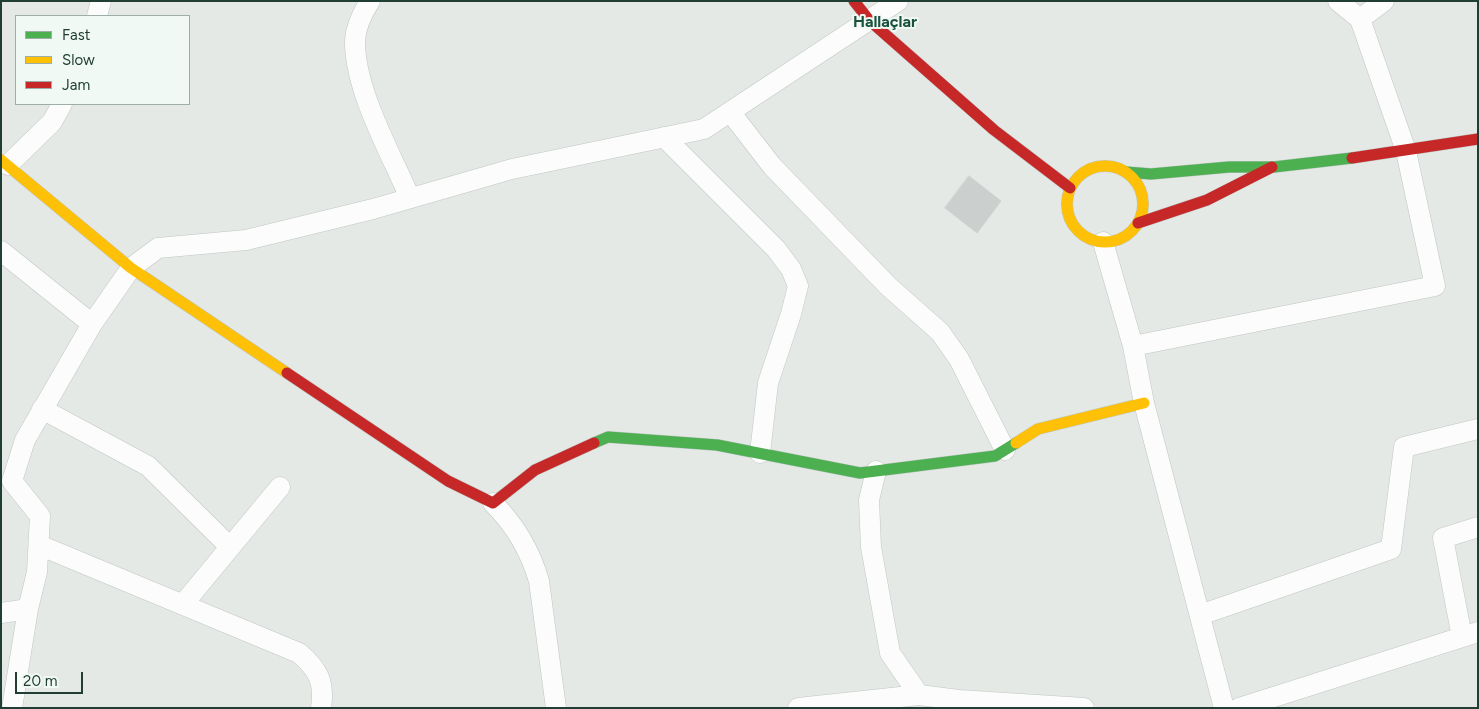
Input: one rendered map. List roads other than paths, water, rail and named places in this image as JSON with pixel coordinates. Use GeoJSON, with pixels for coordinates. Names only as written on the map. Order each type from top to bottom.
{"type":"FeatureCollection","features":[{"type":"Feature","properties":{"kind":"street"},"geometry":{"type":"LineString","coordinates":[[96,15],[101,1]]}},
{"type":"Feature","properties":{"kind":"street"},"geometry":{"type":"LineString","coordinates":[[370,1],[362,13],[355,38],[357,64],[368,100],[410,198]]}},
{"type":"Feature","properties":{"kind":"street"},"geometry":{"type":"LineString","coordinates":[[854,1],[869,20],[994,130],[1070,188]]}},
{"type":"Feature","properties":{"kind":"street"},"geometry":{"type":"LineString","coordinates":[[12,708],[28,609],[38,572],[40,516],[7,481],[25,440],[42,409],[92,324],[131,268],[158,248],[246,240],[410,198],[512,169],[704,129],[731,113],[898,1]]}},
{"type":"Feature","properties":{"kind":"street"},"geometry":{"type":"LineString","coordinates":[[1132,346],[1435,286],[1406,151],[1360,19],[1338,1]]}},
{"type":"Feature","properties":{"kind":"street"},"geometry":{"type":"LineString","coordinates":[[1360,19],[1384,1]]}},
{"type":"Feature","properties":{"kind":"street"},"geometry":{"type":"LineString","coordinates":[[61,105],[52,122],[4,162],[131,268],[448,481],[493,503],[519,533],[534,564],[539,581],[556,708]]}},
{"type":"Feature","properties":{"kind":"street"},"geometry":{"type":"LineString","coordinates":[[731,113],[772,166],[888,286],[940,332],[960,359],[1005,450]]}},
{"type":"Feature","properties":{"kind":"street"},"geometry":{"type":"LineString","coordinates":[[664,137],[776,248],[792,269],[798,286],[768,383],[760,453]]}},
{"type":"Feature","properties":{"kind":"street"},"geometry":{"type":"LineString","coordinates":[[1126,172],[1141,192],[1143,208],[1138,224],[1126,236],[1103,242],[1087,238],[1070,220],[1066,204],[1070,188],[1080,175],[1094,167],[1111,166],[1126,172],[1151,174],[1228,167],[1274,167],[1406,151],[1478,139]]}},
{"type":"Feature","properties":{"kind":"street"},"geometry":{"type":"LineString","coordinates":[[1138,224],[1168,216],[1194,206],[1237,187],[1274,167]]}},
{"type":"Feature","properties":{"kind":"street"},"geometry":{"type":"LineString","coordinates":[[1103,242],[1132,346],[1144,403],[1224,708]]}},
{"type":"Feature","properties":{"kind":"street"},"geometry":{"type":"LineString","coordinates":[[1,251],[92,324]]}},
{"type":"Feature","properties":{"kind":"street"},"geometry":{"type":"LineString","coordinates":[[493,503],[535,470],[608,437],[717,445],[860,473],[995,456],[1038,428],[1144,403]]}},
{"type":"Feature","properties":{"kind":"street"},"geometry":{"type":"LineString","coordinates":[[42,409],[148,466],[163,478],[230,547]]}},
{"type":"Feature","properties":{"kind":"street"},"geometry":{"type":"LineString","coordinates":[[1200,615],[1391,549],[1404,447],[1478,429]]}},
{"type":"Feature","properties":{"kind":"street"},"geometry":{"type":"LineString","coordinates":[[876,471],[869,500],[871,547],[890,653],[919,695]]}},
{"type":"Feature","properties":{"kind":"street"},"geometry":{"type":"LineString","coordinates":[[184,603],[280,487]]}},
{"type":"Feature","properties":{"kind":"street"},"geometry":{"type":"LineString","coordinates":[[1239,708],[1470,634],[1443,538],[1478,527]]}},
{"type":"Feature","properties":{"kind":"street"},"geometry":{"type":"LineString","coordinates":[[39,545],[184,603],[299,653],[314,666],[322,686],[321,708]]}},
{"type":"Feature","properties":{"kind":"street"},"geometry":{"type":"LineString","coordinates":[[1,613],[28,609]]}},
{"type":"Feature","properties":{"kind":"street"},"geometry":{"type":"LineString","coordinates":[[798,708],[919,695],[959,700],[1084,708]]}},
{"type":"Feature","properties":{"kind":"district","name":"Hallaçlar"},"geometry":{"type":"Point","coordinates":[885,22]}}]}
